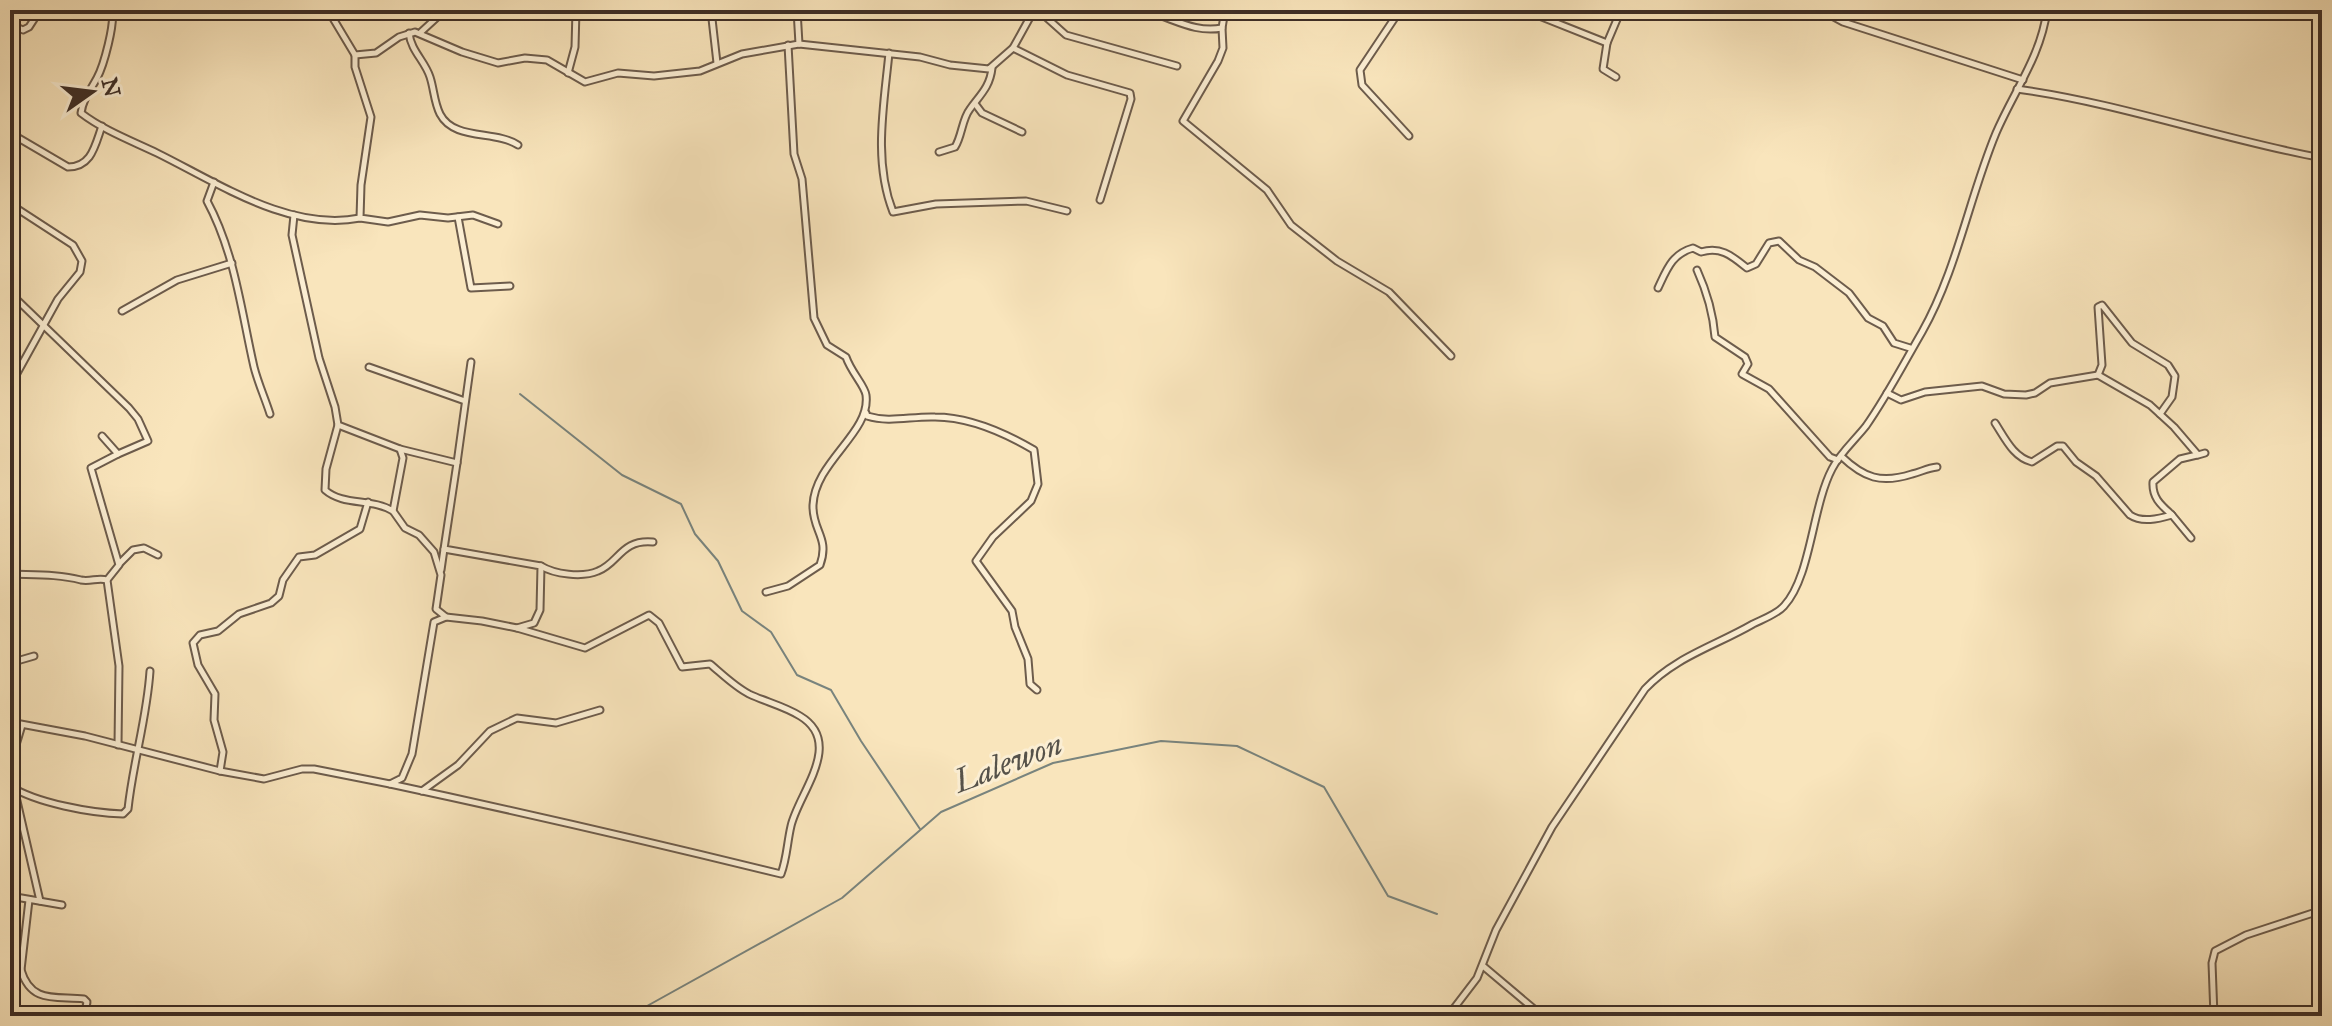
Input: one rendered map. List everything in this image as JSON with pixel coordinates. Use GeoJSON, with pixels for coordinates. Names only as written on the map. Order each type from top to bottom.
{"type":"FeatureCollection","features":[{"type":"Feature","properties":{"kind":"street"},"geometry":{"type":"LineString","coordinates":[[10,24],[23,30],[29,27],[40,10]]}},
{"type":"Feature","properties":{"kind":"street"},"geometry":{"type":"LineString","coordinates":[[112,10],[112,32],[98,76],[83,101],[81,113],[102,125],[252,201],[294,215],[334,221],[360,218],[388,222],[420,215],[473,215],[498,224]]}},
{"type":"Feature","properties":{"kind":"street"},"geometry":{"type":"LineString","coordinates":[[328,10],[355,55],[355,67],[371,117],[361,185],[360,218]]}},
{"type":"Feature","properties":{"kind":"street"},"geometry":{"type":"LineString","coordinates":[[421,32],[445,10]]}},
{"type":"Feature","properties":{"kind":"street"},"geometry":{"type":"LineString","coordinates":[[568,73],[575,47],[576,10]]}},
{"type":"Feature","properties":{"kind":"street"},"geometry":{"type":"LineString","coordinates":[[711,10],[717,63]]}},
{"type":"Feature","properties":{"kind":"street"},"geometry":{"type":"LineString","coordinates":[[797,10],[799,44]]}},
{"type":"Feature","properties":{"kind":"street"},"geometry":{"type":"LineString","coordinates":[[939,152],[955,147],[970,108],[976,105],[989,85],[992,68],[1013,48],[1036,10],[1066,35],[1177,66]]}},
{"type":"Feature","properties":{"kind":"street"},"geometry":{"type":"LineString","coordinates":[[1119,10],[1151,13],[1185,27],[1222,28]]}},
{"type":"Feature","properties":{"kind":"street"},"geometry":{"type":"LineString","coordinates":[[1171,10],[1172,21]]}},
{"type":"Feature","properties":{"kind":"street"},"geometry":{"type":"LineString","coordinates":[[1225,10],[1223,48],[1183,121],[1267,190],[1291,225],[1337,261],[1389,292],[1451,356]]}},
{"type":"Feature","properties":{"kind":"street"},"geometry":{"type":"LineString","coordinates":[[1400,10],[1360,70],[1362,85],[1409,136]]}},
{"type":"Feature","properties":{"kind":"street"},"geometry":{"type":"LineString","coordinates":[[1524,10],[1607,43]]}},
{"type":"Feature","properties":{"kind":"street"},"geometry":{"type":"LineString","coordinates":[[1616,77],[1603,69],[1607,43],[1621,10]]}},
{"type":"Feature","properties":{"kind":"street"},"geometry":{"type":"LineString","coordinates":[[1821,10],[1843,22],[2023,80]]}},
{"type":"Feature","properties":{"kind":"street"},"geometry":{"type":"LineString","coordinates":[[1448,1016],[1477,978],[1496,930],[1533,859],[1591,766],[1645,689],[1661,673],[1691,654],[1783,608],[1792,596],[1804,567],[1818,505],[1832,468],[1887,393],[1922,331],[1954,259],[1981,169],[2044,31],[2047,10]]}},
{"type":"Feature","properties":{"kind":"street"},"geometry":{"type":"LineString","coordinates":[[355,55],[376,53],[399,37],[421,32],[462,52],[498,63],[536,58],[547,60],[579,80],[591,82],[618,73],[654,76],[700,71],[742,54],[799,44],[992,68]]}},
{"type":"Feature","properties":{"kind":"street"},"geometry":{"type":"LineString","coordinates":[[409,33],[410,43],[430,78],[445,123],[470,133],[501,137],[518,145]]}},
{"type":"Feature","properties":{"kind":"street"},"geometry":{"type":"LineString","coordinates":[[788,45],[794,154],[802,179],[814,318],[827,345],[846,357],[851,372],[866,392],[867,416],[883,421],[932,416],[974,422],[1034,450],[1038,484],[1031,501],[993,537],[976,561],[1012,611],[1028,659],[1030,684],[1037,690]]}},
{"type":"Feature","properties":{"kind":"street"},"geometry":{"type":"LineString","coordinates":[[1013,48],[1067,75],[1130,93],[1131,99],[1100,200]]}},
{"type":"Feature","properties":{"kind":"street"},"geometry":{"type":"LineString","coordinates":[[889,53],[881,135],[885,181],[893,212],[936,204],[1026,201],[1067,211]]}},
{"type":"Feature","properties":{"kind":"street"},"geometry":{"type":"LineString","coordinates":[[2016,89],[2322,158]]}},
{"type":"Feature","properties":{"kind":"street"},"geometry":{"type":"LineString","coordinates":[[976,105],[982,113],[1022,132]]}},
{"type":"Feature","properties":{"kind":"street"},"geometry":{"type":"LineString","coordinates":[[10,133],[68,167],[76,167],[83,165],[92,155],[102,125]]}},
{"type":"Feature","properties":{"kind":"street"},"geometry":{"type":"LineString","coordinates":[[214,182],[207,201],[224,236],[232,263],[253,363],[270,414]]}},
{"type":"Feature","properties":{"kind":"street"},"geometry":{"type":"LineString","coordinates":[[10,204],[73,245],[82,261],[80,272],[58,299],[16,375],[10,397]]}},
{"type":"Feature","properties":{"kind":"street"},"geometry":{"type":"LineString","coordinates":[[294,215],[292,235],[319,358],[338,425],[326,469],[325,490],[334,498],[380,503],[393,511],[405,528],[419,535],[434,552],[441,575]]}},
{"type":"Feature","properties":{"kind":"street"},"geometry":{"type":"LineString","coordinates":[[458,217],[471,288],[510,286]]}},
{"type":"Feature","properties":{"kind":"street"},"geometry":{"type":"LineString","coordinates":[[1658,288],[1670,263],[1682,251],[1693,248],[1701,252],[1713,249],[1723,251],[1747,268],[1756,264],[1769,243],[1779,241],[1799,260],[1815,267],[1849,293],[1868,318],[1883,326],[1894,343],[1911,348]]}},
{"type":"Feature","properties":{"kind":"street"},"geometry":{"type":"LineString","coordinates":[[122,311],[177,280],[232,263]]}},
{"type":"Feature","properties":{"kind":"street"},"geometry":{"type":"LineString","coordinates":[[1697,270],[1707,291],[1715,337],[1745,357],[1748,364],[1742,374],[1769,389],[1830,457],[1840,458],[1870,478],[1898,477],[1937,467]]}},
{"type":"Feature","properties":{"kind":"street"},"geometry":{"type":"LineString","coordinates":[[10,293],[44,323],[138,419],[148,441],[91,468],[119,565]]}},
{"type":"Feature","properties":{"kind":"street"},"geometry":{"type":"LineString","coordinates":[[2098,375],[2102,365],[2098,307],[2102,305],[2132,343],[2168,365],[2175,376],[2172,397],[2160,414]]}},
{"type":"Feature","properties":{"kind":"street"},"geometry":{"type":"LineString","coordinates":[[10,722],[264,779],[314,769],[486,804],[515,814],[608,832],[781,874],[787,857],[791,824],[817,765],[819,746],[813,727],[802,717],[748,694],[710,664],[682,667],[659,623],[649,615],[585,648],[517,628],[446,617],[436,609],[471,362]]}},
{"type":"Feature","properties":{"kind":"street"},"geometry":{"type":"LineString","coordinates":[[369,367],[465,401]]}},
{"type":"Feature","properties":{"kind":"street"},"geometry":{"type":"LineString","coordinates":[[1887,393],[1901,400],[1925,392],[1982,386],[2004,394],[2026,395],[2050,383],[2098,375],[2138,396],[2201,454],[2180,459],[2153,482],[2152,493],[2158,503],[2191,538]]}},
{"type":"Feature","properties":{"kind":"street"},"geometry":{"type":"LineString","coordinates":[[766,592],[788,586],[820,565],[825,547],[814,518],[817,484],[866,412]]}},
{"type":"Feature","properties":{"kind":"street"},"geometry":{"type":"LineString","coordinates":[[1995,423],[2016,454],[2024,460],[2032,462],[2057,446],[2063,446],[2137,520],[2172,515]]}},
{"type":"Feature","properties":{"kind":"street"},"geometry":{"type":"LineString","coordinates":[[338,425],[400,449],[457,463]]}},
{"type":"Feature","properties":{"kind":"street"},"geometry":{"type":"LineString","coordinates":[[102,436],[118,454]]}},
{"type":"Feature","properties":{"kind":"street"},"geometry":{"type":"LineString","coordinates":[[393,511],[403,458],[400,449]]}},
{"type":"Feature","properties":{"kind":"street"},"geometry":{"type":"LineString","coordinates":[[220,771],[223,752],[214,720],[215,694],[198,665],[193,643],[200,635],[218,631],[249,608],[271,603],[279,596],[283,580],[299,557],[315,555],[360,529],[368,502]]}},
{"type":"Feature","properties":{"kind":"street"},"geometry":{"type":"LineString","coordinates":[[444,549],[541,566],[554,574],[598,571],[625,548],[642,541],[653,542]]}},
{"type":"Feature","properties":{"kind":"street"},"geometry":{"type":"LineString","coordinates":[[118,745],[119,666],[107,580],[133,550],[144,548],[158,555]]}},
{"type":"Feature","properties":{"kind":"street"},"geometry":{"type":"LineString","coordinates":[[517,628],[534,623],[540,610],[541,566]]}},
{"type":"Feature","properties":{"kind":"street"},"geometry":{"type":"LineString","coordinates":[[10,574],[107,580]]}},
{"type":"Feature","properties":{"kind":"street"},"geometry":{"type":"LineString","coordinates":[[390,784],[402,778],[412,754],[434,622],[446,617]]}},
{"type":"Feature","properties":{"kind":"street"},"geometry":{"type":"LineString","coordinates":[[10,663],[34,656]]}},
{"type":"Feature","properties":{"kind":"street"},"geometry":{"type":"LineString","coordinates":[[10,786],[20,793],[64,804],[123,814],[128,809],[136,748],[146,716],[150,671]]}},
{"type":"Feature","properties":{"kind":"street"},"geometry":{"type":"LineString","coordinates":[[422,791],[458,765],[490,731],[517,718],[556,723],[600,710]]}},
{"type":"Feature","properties":{"kind":"street"},"geometry":{"type":"LineString","coordinates":[[10,765],[22,725]]}},
{"type":"Feature","properties":{"kind":"street"},"geometry":{"type":"LineString","coordinates":[[10,786],[17,801],[40,901]]}},
{"type":"Feature","properties":{"kind":"street"},"geometry":{"type":"LineString","coordinates":[[10,896],[62,905]]}},
{"type":"Feature","properties":{"kind":"street"},"geometry":{"type":"LineString","coordinates":[[29,900],[21,970],[33,992],[43,996],[84,999],[87,1002],[85,1012]]}},
{"type":"Feature","properties":{"kind":"street"},"geometry":{"type":"LineString","coordinates":[[2214,1016],[2212,963],[2215,951],[2246,935],[2316,912]]}},
{"type":"Feature","properties":{"kind":"street"},"geometry":{"type":"LineString","coordinates":[[1483,966],[1534,1009],[1547,1016]]}},
{"type":"Feature","properties":{"kind":"street"},"geometry":{"type":"LineString","coordinates":[[10,969],[21,970]]}},
{"type":"Feature","properties":{"kind":"waterway"},"geometry":{"type":"LineString","coordinates":[[520,394],[622,475],[681,504],[695,534],[718,561],[742,611],[771,632],[797,675],[831,690],[920,829]]}},
{"type":"Feature","properties":{"kind":"waterway","name":"Lalewon"},"geometry":{"type":"LineString","coordinates":[[629,1016],[842,898],[941,812],[1053,763],[1161,741],[1237,746],[1324,787],[1388,896],[1437,914]]}}]}
